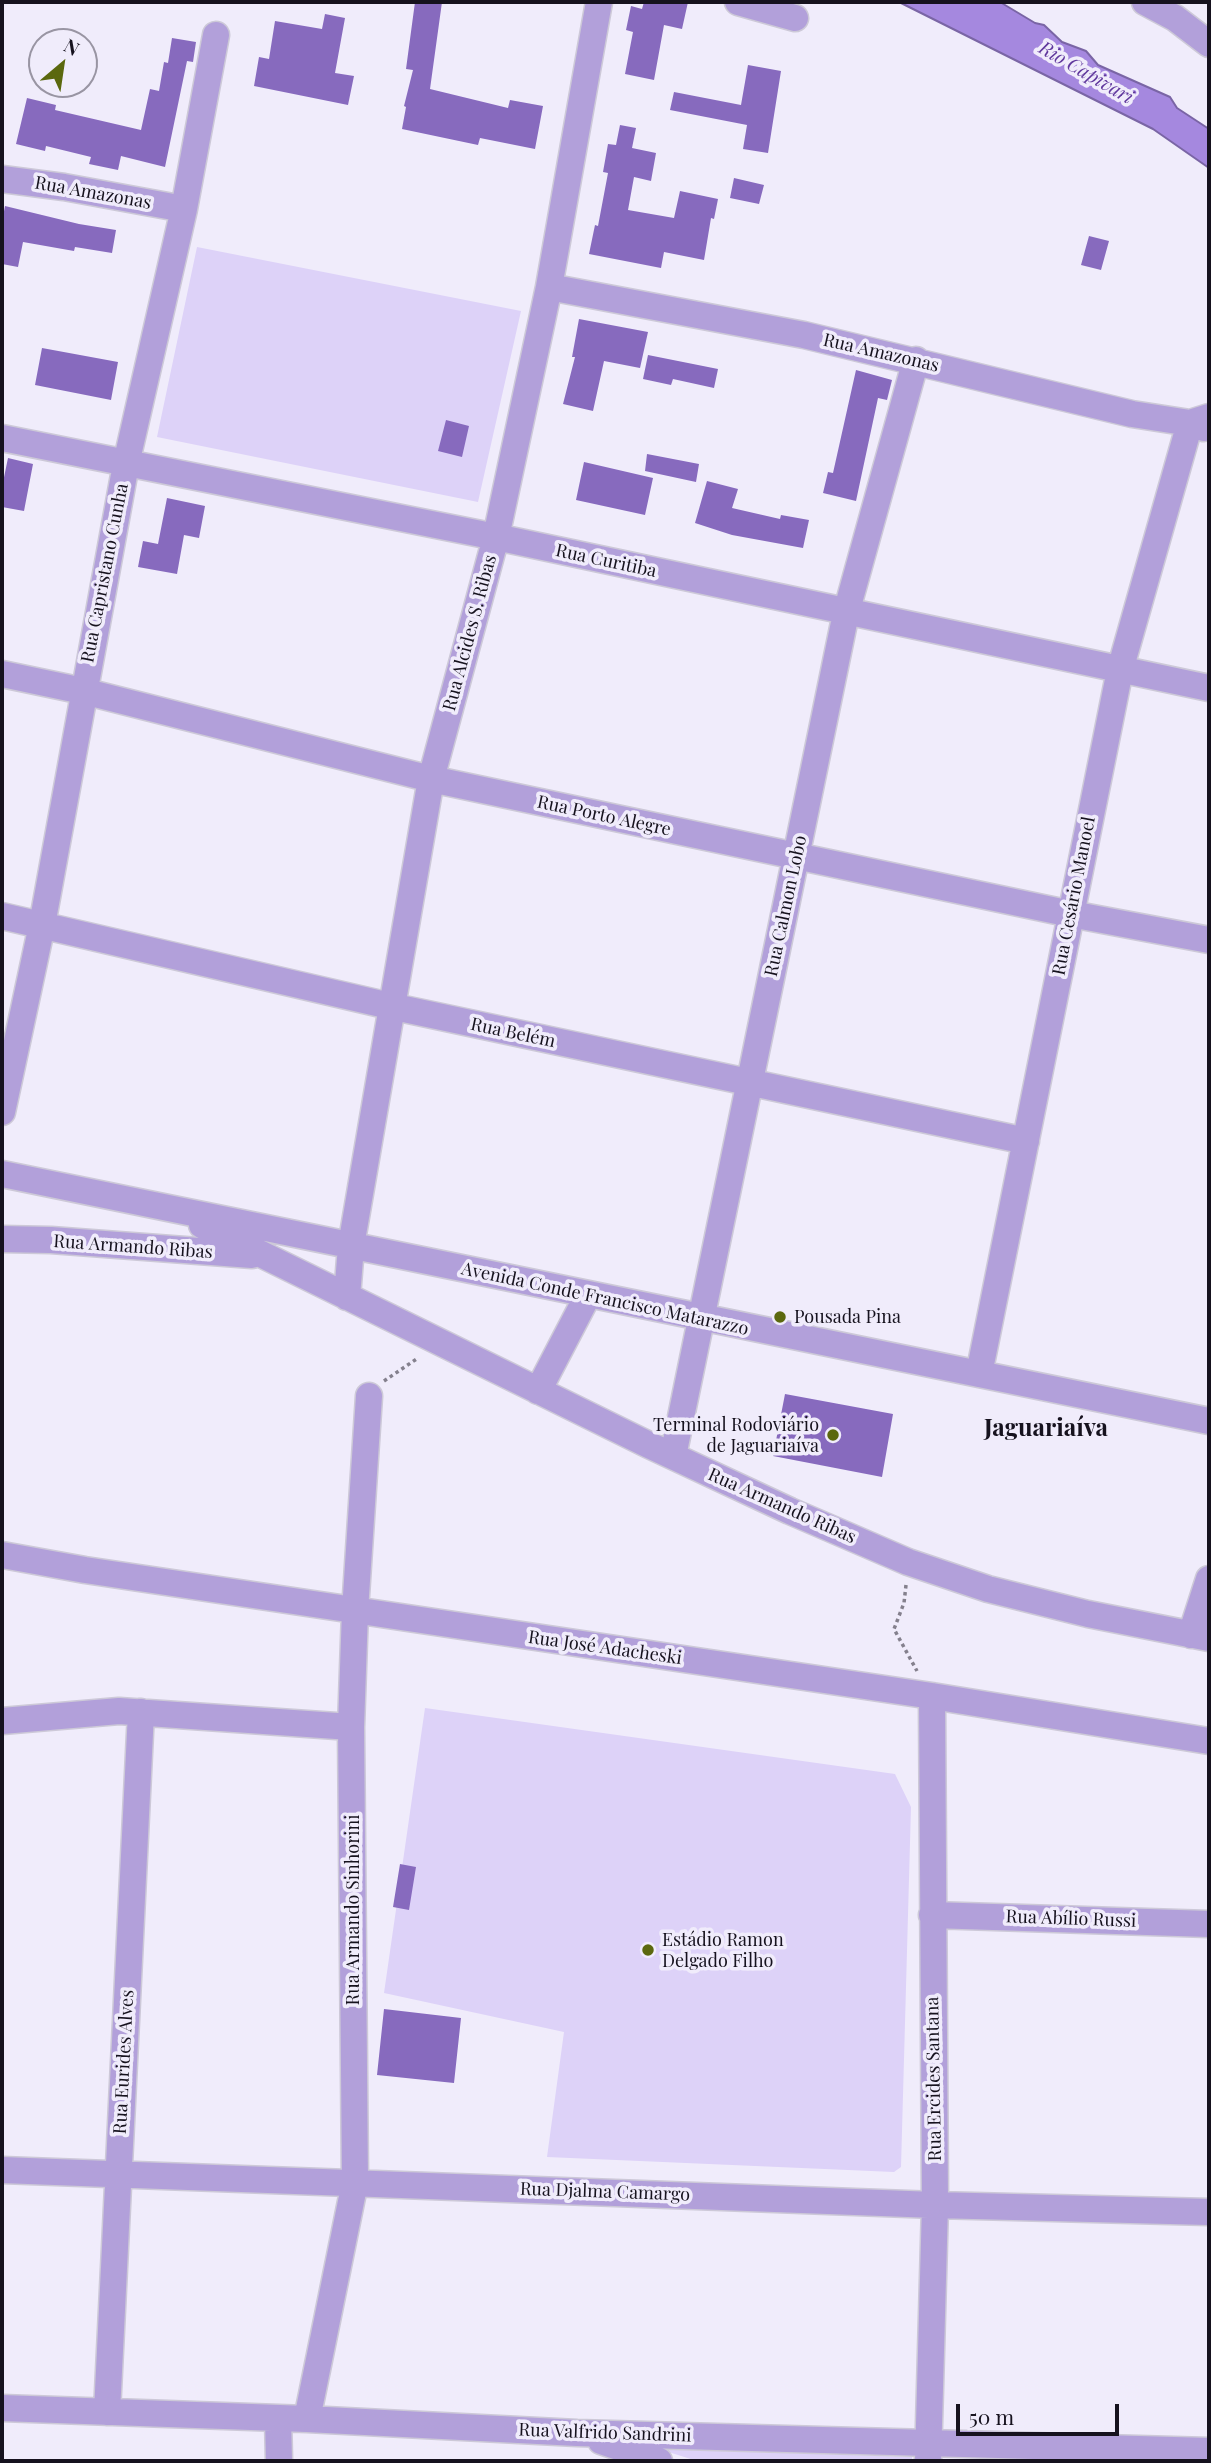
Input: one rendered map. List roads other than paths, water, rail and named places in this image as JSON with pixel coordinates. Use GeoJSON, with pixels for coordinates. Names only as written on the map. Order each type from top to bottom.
{"type":"FeatureCollection","features":[{"type":"Feature","properties":{"kind":"street"},"geometry":{"type":"LineString","coordinates":[[738,2],[795,18]]}},
{"type":"Feature","properties":{"kind":"street"},"geometry":{"type":"LineString","coordinates":[[1144,2],[1175,18],[1209,44]]}},
{"type":"Feature","properties":{"kind":"street","name":"Rua Alcides S. Ribas"},"geometry":{"type":"LineString","coordinates":[[347,1297],[351,1246],[431,779],[496,537],[550,287],[596,11]]}},
{"type":"Feature","properties":{"kind":"street","name":"Rua Capristano Cunha"},"geometry":{"type":"LineString","coordinates":[[2,1112],[42,925],[126,464],[184,209],[216,35]]}},
{"type":"Feature","properties":{"kind":"street","name":"Rua Amazonas"},"geometry":{"type":"LineString","coordinates":[[2,179],[64,187],[184,209]]}},
{"type":"Feature","properties":{"kind":"street","name":"Rua Amazonas"},"geometry":{"type":"LineString","coordinates":[[550,287],[804,335],[1132,414],[1203,423]]}},
{"type":"Feature","properties":{"kind":"street","name":"Rua Calmon Lobo"},"geometry":{"type":"LineString","coordinates":[[673,1456],[846,613],[916,360]]}},
{"type":"Feature","properties":{"kind":"street","name":"Rua Cesário Manoel"},"geometry":{"type":"LineString","coordinates":[[979,1374],[1120,670],[1203,423]]}},
{"type":"Feature","properties":{"kind":"street","name":"Rua Curitiba"},"geometry":{"type":"LineString","coordinates":[[2,438],[496,537],[1209,688]]}},
{"type":"Feature","properties":{"kind":"street","name":"Rua Porto Alegre"},"geometry":{"type":"LineString","coordinates":[[2,674],[83,691],[431,779],[1071,914],[1209,940]]}},
{"type":"Feature","properties":{"kind":"street","name":"Rua Belém"},"geometry":{"type":"LineString","coordinates":[[2,916],[390,1006],[1026,1141]]}},
{"type":"Feature","properties":{"kind":"street","name":"Avenida Conde Francisco Matarazzo"},"geometry":{"type":"LineString","coordinates":[[2,1174],[1209,1421]]}},
{"type":"Feature","properties":{"kind":"street","name":"Rua Armando Ribas"},"geometry":{"type":"LineString","coordinates":[[167,1208],[673,1456],[908,1562],[988,1589],[1087,1614],[1200,1637]]}},
{"type":"Feature","properties":{"kind":"street","name":"Rua Armando Ribas"},"geometry":{"type":"LineString","coordinates":[[2,1239],[51,1240],[265,1256]]}},
{"type":"Feature","properties":{"kind":"street"},"geometry":{"type":"LineString","coordinates":[[538,1391],[588,1295]]}},
{"type":"Feature","properties":{"kind":"street","name":"Rua Armando Sinhorini"},"geometry":{"type":"LineString","coordinates":[[307,2419],[355,2182],[351,1727],[355,1611],[369,1396]]}},
{"type":"Feature","properties":{"kind":"street","name":"Rua José Adacheski"},"geometry":{"type":"LineString","coordinates":[[2,1555],[355,1611],[932,1696],[1209,1741]]}},
{"type":"Feature","properties":{"kind":"street"},"geometry":{"type":"LineString","coordinates":[[1200,1637],[1209,1578]]}},
{"type":"Feature","properties":{"kind":"street","name":"Rua Ercides Santana"},"geometry":{"type":"LineString","coordinates":[[928,2451],[935,2205],[932,1696]]}},
{"type":"Feature","properties":{"kind":"street"},"geometry":{"type":"LineString","coordinates":[[4,1711],[120,1711],[351,1727]]}},
{"type":"Feature","properties":{"kind":"street","name":"Rua Eurides Alves"},"geometry":{"type":"LineString","coordinates":[[107,2412],[141,1713]]}},
{"type":"Feature","properties":{"kind":"street","name":"Rua Abílio Russi"},"geometry":{"type":"LineString","coordinates":[[932,1915],[1209,1924]]}},
{"type":"Feature","properties":{"kind":"street","name":"Rua Djalma Camargo"},"geometry":{"type":"LineString","coordinates":[[2,2170],[935,2205],[1209,2212]]}},
{"type":"Feature","properties":{"kind":"street","name":"Rua Valfrido Sandrini"},"geometry":{"type":"LineString","coordinates":[[2,2409],[307,2419],[928,2451],[1209,2451]]}},
{"type":"Feature","properties":{"kind":"street"},"geometry":{"type":"LineString","coordinates":[[278,2418],[279,2461]]}},
{"type":"Feature","properties":{"kind":"street"},"geometry":{"type":"LineString","coordinates":[[577,2433],[659,2461]]}},
{"type":"Feature","properties":{"kind":"water","name":"Rio Capivari"},"geometry":{"type":"Polygon","coordinates":[[[899,2],[1000,2],[1035,23],[1044,25],[1062,42],[1086,51],[1098,65],[1170,97],[1177,108],[1209,129],[1209,168],[1153,129],[899,2]]]}},
{"type":"Feature","properties":{"kind":"place","name":"Pousada Pina"},"geometry":{"type":"Point","coordinates":[780,1317]}},
{"type":"Feature","properties":{"kind":"place","name":"Terminal Rodoviário de Jaguariaíva"},"geometry":{"type":"Point","coordinates":[833,1435]}},
{"type":"Feature","properties":{"kind":"place","name":"Estádio Ramon Delgado Filho"},"geometry":{"type":"Point","coordinates":[648,1950]}},
{"type":"Feature","properties":{"kind":"district","name":"Jaguariaíva"},"geometry":{"type":"Point","coordinates":[1046,1429]}}]}
